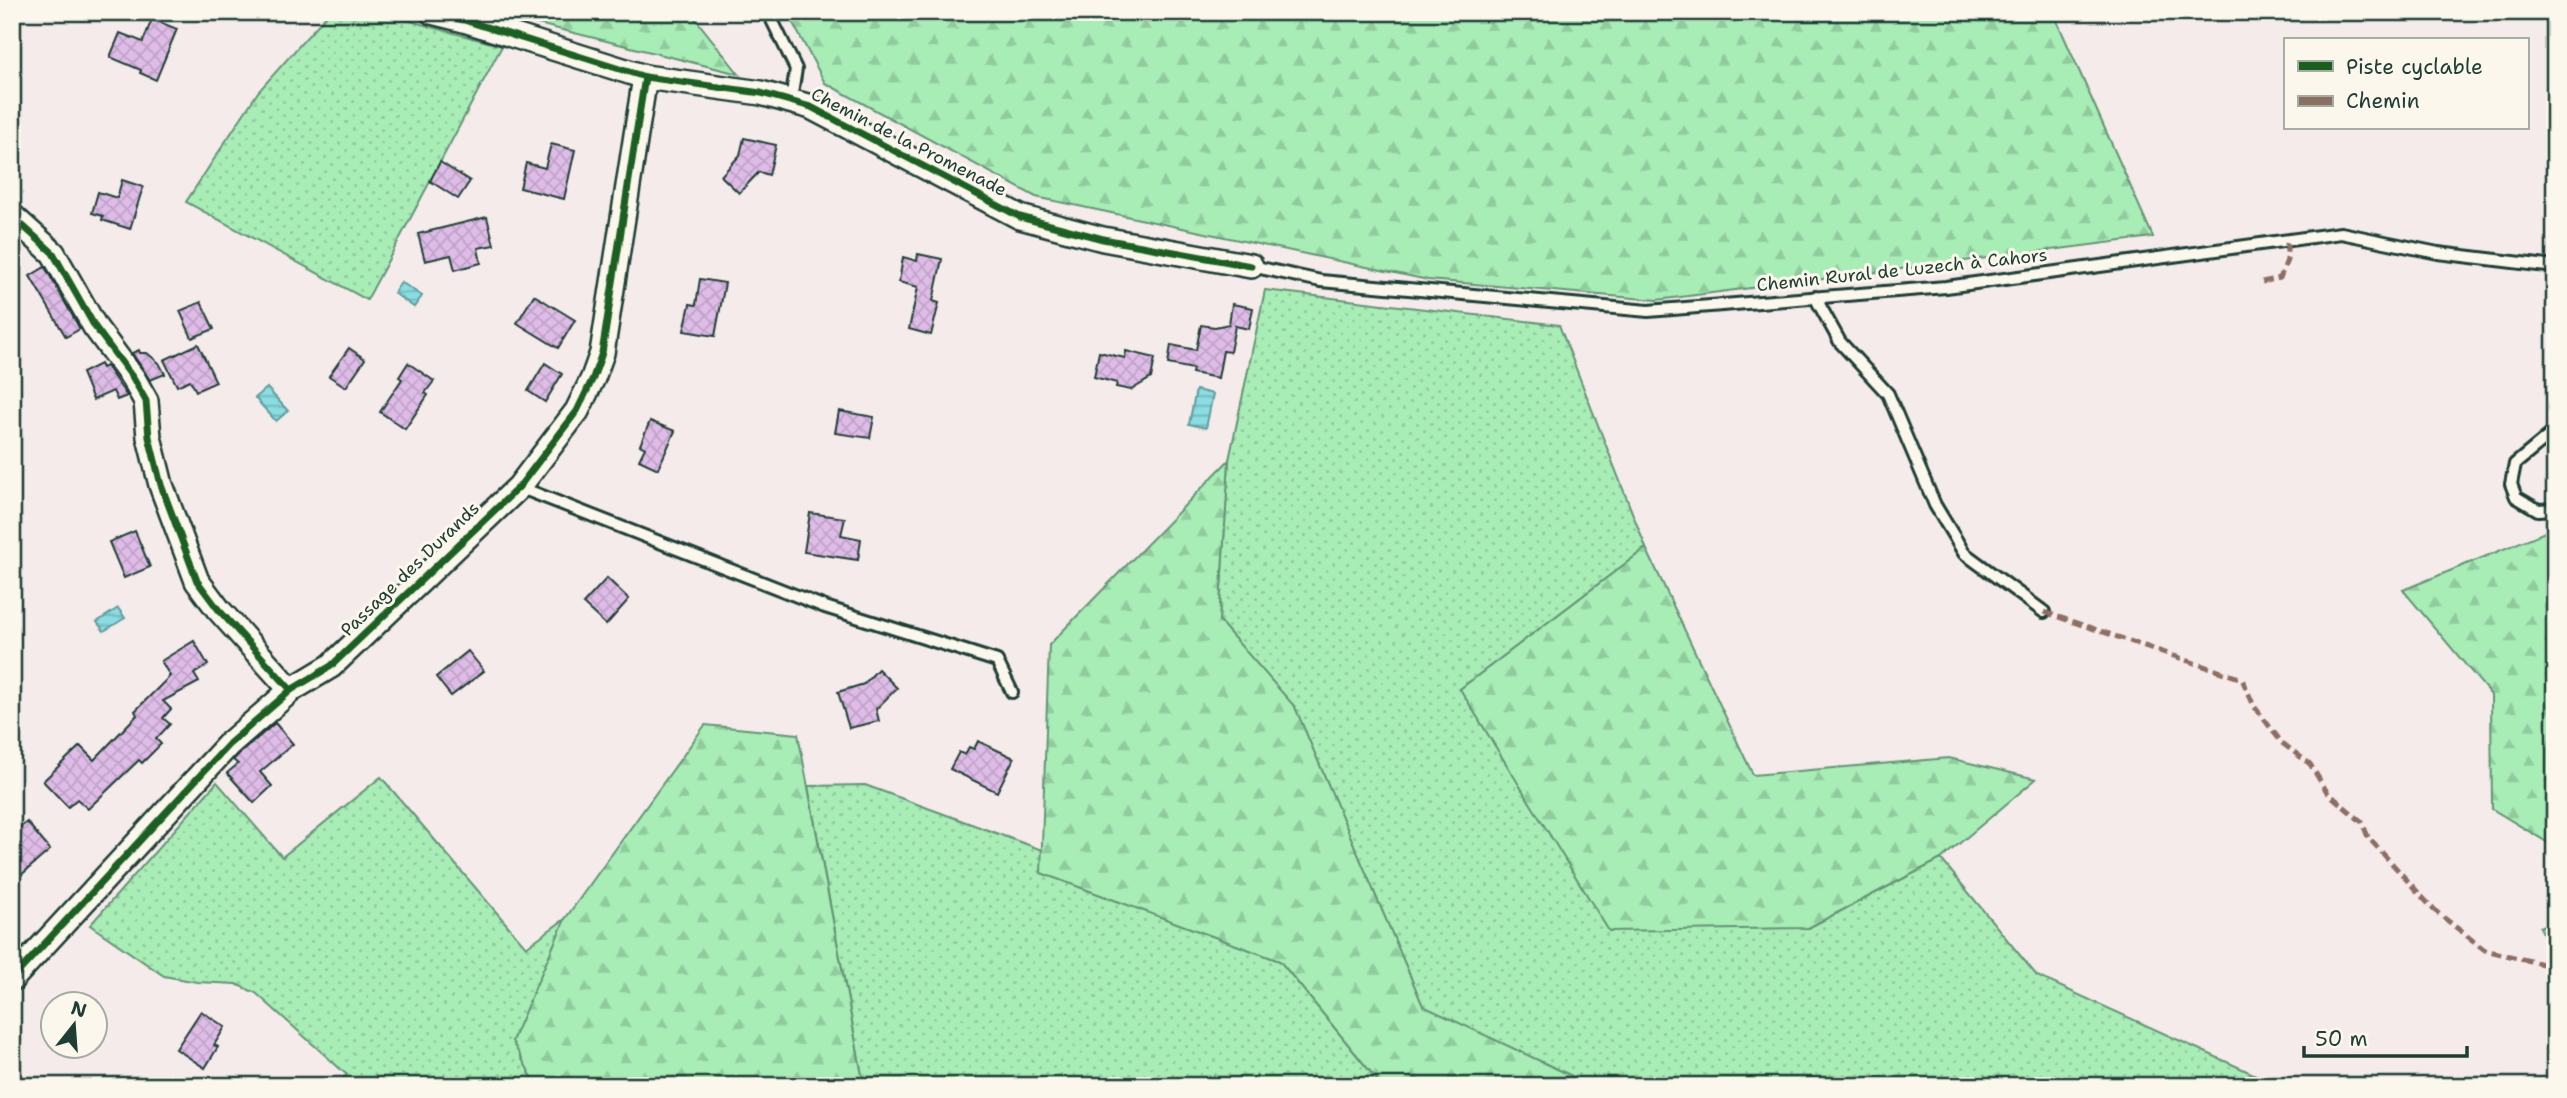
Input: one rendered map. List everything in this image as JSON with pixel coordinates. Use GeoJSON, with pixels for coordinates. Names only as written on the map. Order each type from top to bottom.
{"type":"FeatureCollection","features":[{"type":"Feature","properties":{"kind":"street","name":"Chemin de la Promenade"},"geometry":{"type":"LineString","coordinates":[[432,12],[645,77],[761,93],[791,100],[811,107],[1020,217],[1103,239],[1251,266]]}},
{"type":"Feature","properties":{"kind":"street","name":"Passage des Durands"},"geometry":{"type":"LineString","coordinates":[[12,979],[210,764],[291,690],[331,666],[519,487],[577,411],[602,353],[645,77]]}},
{"type":"Feature","properties":{"kind":"street"},"geometry":{"type":"LineString","coordinates":[[18,221],[53,253],[95,327],[134,378],[146,401],[149,437],[161,485],[197,581],[218,609],[291,690]]}},
{"type":"Feature","properties":{"kind":"lane"},"geometry":{"type":"LineString","coordinates":[[768,12],[796,69],[791,100]]}},
{"type":"Feature","properties":{"kind":"lane","name":"Chemin Rural de Luzech à Cahors"},"geometry":{"type":"LineString","coordinates":[[1251,266],[1321,281],[1648,311],[1946,287],[2341,233],[2438,253],[2555,267]]}},
{"type":"Feature","properties":{"kind":"lane"},"geometry":{"type":"LineString","coordinates":[[1815,297],[1840,342],[1888,394],[1935,505],[1964,553],[2044,612]]}},
{"type":"Feature","properties":{"kind":"lane"},"geometry":{"type":"LineString","coordinates":[[2555,430],[2515,464],[2511,484],[2516,497],[2538,510],[2555,509]]}},
{"type":"Feature","properties":{"kind":"lane"},"geometry":{"type":"LineString","coordinates":[[519,487],[825,607],[997,661],[1012,692]]}},
{"type":"Feature","properties":{"kind":"green space"},"geometry":{"type":"Polygon","coordinates":[[[329,12],[377,12],[502,46],[367,300],[186,202],[258,92],[329,12]]]}},
{"type":"Feature","properties":{"kind":"green space"},"geometry":{"type":"Polygon","coordinates":[[[490,12],[690,12],[739,74],[490,12]]]}},
{"type":"Feature","properties":{"kind":"green space"},"geometry":{"type":"Polygon","coordinates":[[[787,12],[2053,12],[2153,237],[1657,300],[1428,280],[1036,197],[825,83],[787,12]]]}},
{"type":"Feature","properties":{"kind":"green space"},"geometry":{"type":"Polygon","coordinates":[[[1265,290],[1559,325],[1646,548],[1460,689],[1808,928],[1941,859],[2037,976],[2280,1086],[1585,1086],[1572,1076],[1423,1007],[1295,708],[1219,621],[1229,460],[1265,290]]]}},
{"type":"Feature","properties":{"kind":"green space"},"geometry":{"type":"Polygon","coordinates":[[[1229,460],[1219,621],[1295,707],[1423,1006],[1572,1076],[1585,1086],[1382,1086],[1280,961],[1041,873],[1049,645],[1229,460]]]}},
{"type":"Feature","properties":{"kind":"green space"},"geometry":{"type":"Polygon","coordinates":[[[2555,528],[2555,847],[2492,809],[2491,695],[2403,590],[2555,528]]]}},
{"type":"Feature","properties":{"kind":"green space"},"geometry":{"type":"Polygon","coordinates":[[[1646,548],[1753,775],[1949,758],[2036,779],[1941,859],[1808,928],[1609,931],[1460,689],[1646,548]]]}},
{"type":"Feature","properties":{"kind":"green space"},"geometry":{"type":"Polygon","coordinates":[[[705,725],[798,734],[864,1086],[537,1086],[512,1041],[565,919],[705,725]]]}},
{"type":"Feature","properties":{"kind":"green space"},"geometry":{"type":"Polygon","coordinates":[[[381,777],[526,947],[565,919],[513,1041],[537,1086],[333,1086],[347,1075],[256,993],[236,984],[197,982],[164,976],[90,925],[217,782],[282,857],[381,777]]]}},
{"type":"Feature","properties":{"kind":"green space"},"geometry":{"type":"Polygon","coordinates":[[[865,785],[1042,850],[1042,873],[1280,961],[1382,1086],[864,1086],[808,786],[865,785]]]}},
{"type":"Feature","properties":{"kind":"green space"},"geometry":{"type":"Polygon","coordinates":[[[2555,921],[2555,958],[2540,927],[2555,921]]]}},
{"type":"Feature","properties":{"kind":"water"},"geometry":{"type":"Polygon","coordinates":[[[401,282],[422,296],[414,307],[394,293],[401,282]]]}},
{"type":"Feature","properties":{"kind":"water"},"geometry":{"type":"Polygon","coordinates":[[[267,388],[288,411],[276,421],[255,398],[267,388]]]}},
{"type":"Feature","properties":{"kind":"water"},"geometry":{"type":"Polygon","coordinates":[[[1196,390],[1213,394],[1206,428],[1189,424],[1196,390]]]}},
{"type":"Feature","properties":{"kind":"water"},"geometry":{"type":"Polygon","coordinates":[[[118,608],[125,618],[104,631],[97,622],[118,608]]]}},
{"type":"Feature","properties":{"kind":"building"},"geometry":{"type":"Polygon","coordinates":[[[152,19],[177,29],[156,80],[140,73],[141,70],[110,57],[120,33],[143,42],[152,19]]]}},
{"type":"Feature","properties":{"kind":"building"},"geometry":{"type":"Polygon","coordinates":[[[744,138],[776,145],[769,175],[759,172],[739,193],[721,176],[740,155],[744,138]]]}},
{"type":"Feature","properties":{"kind":"building"},"geometry":{"type":"Polygon","coordinates":[[[551,144],[575,150],[564,199],[520,188],[526,163],[545,168],[551,144]]]}},
{"type":"Feature","properties":{"kind":"building"},"geometry":{"type":"Polygon","coordinates":[[[440,162],[470,181],[458,199],[430,181],[440,162]]]}},
{"type":"Feature","properties":{"kind":"building"},"geometry":{"type":"Polygon","coordinates":[[[122,180],[143,187],[130,229],[102,220],[103,216],[92,213],[98,192],[117,198],[122,180]]]}},
{"type":"Feature","properties":{"kind":"building"},"geometry":{"type":"Polygon","coordinates":[[[487,217],[494,245],[478,248],[481,263],[455,270],[451,255],[425,261],[418,234],[487,217]]]}},
{"type":"Feature","properties":{"kind":"building"},"geometry":{"type":"Polygon","coordinates":[[[918,254],[942,259],[933,301],[939,303],[931,335],[909,329],[918,287],[899,282],[903,257],[917,261],[918,254]]]}},
{"type":"Feature","properties":{"kind":"building"},"geometry":{"type":"Polygon","coordinates":[[[45,267],[80,329],[66,337],[30,276],[45,267]]]}},
{"type":"Feature","properties":{"kind":"building"},"geometry":{"type":"Polygon","coordinates":[[[700,279],[725,283],[715,336],[684,331],[690,304],[696,305],[700,279]]]}},
{"type":"Feature","properties":{"kind":"building"},"geometry":{"type":"Polygon","coordinates":[[[534,295],[575,320],[558,348],[517,323],[534,295]]]}},
{"type":"Feature","properties":{"kind":"building"},"geometry":{"type":"Polygon","coordinates":[[[201,302],[214,329],[192,338],[180,311],[201,302]]]}},
{"type":"Feature","properties":{"kind":"building"},"geometry":{"type":"Polygon","coordinates":[[[1232,304],[1253,308],[1249,329],[1235,326],[1230,352],[1223,351],[1218,378],[1192,373],[1193,369],[1168,364],[1171,345],[1196,350],[1201,325],[1215,327],[1229,324],[1232,304]]]}},
{"type":"Feature","properties":{"kind":"building"},"geometry":{"type":"Polygon","coordinates":[[[198,344],[216,382],[196,391],[190,380],[177,386],[164,360],[198,344]]]}},
{"type":"Feature","properties":{"kind":"building"},"geometry":{"type":"Polygon","coordinates":[[[349,348],[365,359],[346,387],[329,376],[349,348]]]}},
{"type":"Feature","properties":{"kind":"building"},"geometry":{"type":"Polygon","coordinates":[[[139,350],[159,363],[165,374],[150,380],[132,353],[139,350]]]}},
{"type":"Feature","properties":{"kind":"building"},"geometry":{"type":"Polygon","coordinates":[[[1126,351],[1155,358],[1151,378],[1131,390],[1116,387],[1117,383],[1094,377],[1099,352],[1125,358],[1126,351]]]}},
{"type":"Feature","properties":{"kind":"building"},"geometry":{"type":"Polygon","coordinates":[[[408,363],[434,381],[425,393],[428,395],[405,429],[380,412],[402,379],[399,377],[408,363]]]}},
{"type":"Feature","properties":{"kind":"building"},"geometry":{"type":"Polygon","coordinates":[[[545,363],[562,374],[545,402],[528,391],[545,363]]]}},
{"type":"Feature","properties":{"kind":"building"},"geometry":{"type":"Polygon","coordinates":[[[100,364],[102,368],[106,366],[127,396],[117,400],[113,391],[93,400],[82,373],[100,364]]]}},
{"type":"Feature","properties":{"kind":"building"},"geometry":{"type":"Polygon","coordinates":[[[839,411],[874,417],[870,438],[835,433],[839,411]]]}},
{"type":"Feature","properties":{"kind":"building"},"geometry":{"type":"Polygon","coordinates":[[[650,421],[675,431],[658,469],[639,460],[645,448],[640,445],[650,421]]]}},
{"type":"Feature","properties":{"kind":"building"},"geometry":{"type":"Polygon","coordinates":[[[810,513],[845,518],[841,535],[861,539],[858,560],[804,552],[810,513]]]}},
{"type":"Feature","properties":{"kind":"building"},"geometry":{"type":"Polygon","coordinates":[[[135,531],[150,567],[124,578],[109,542],[135,531]]]}},
{"type":"Feature","properties":{"kind":"building"},"geometry":{"type":"Polygon","coordinates":[[[607,578],[629,599],[606,625],[583,604],[607,578]]]}},
{"type":"Feature","properties":{"kind":"building"},"geometry":{"type":"Polygon","coordinates":[[[194,641],[208,665],[194,674],[199,682],[163,701],[171,709],[163,718],[170,724],[156,739],[161,744],[142,763],[139,760],[88,809],[77,799],[68,807],[43,781],[80,746],[94,760],[137,715],[135,711],[170,676],[161,661],[194,641]]]}},
{"type":"Feature","properties":{"kind":"building"},"geometry":{"type":"Polygon","coordinates":[[[468,651],[484,671],[451,696],[436,677],[468,651]]]}},
{"type":"Feature","properties":{"kind":"building"},"geometry":{"type":"Polygon","coordinates":[[[878,669],[897,688],[876,709],[879,721],[849,728],[838,692],[864,684],[878,669]]]}},
{"type":"Feature","properties":{"kind":"building"},"geometry":{"type":"Polygon","coordinates":[[[275,723],[293,744],[260,772],[272,786],[254,803],[227,773],[238,764],[233,760],[275,723]]]}},
{"type":"Feature","properties":{"kind":"building"},"geometry":{"type":"Polygon","coordinates":[[[978,741],[1014,758],[997,792],[950,769],[959,752],[965,755],[969,747],[974,749],[978,741]]]}},
{"type":"Feature","properties":{"kind":"building"},"geometry":{"type":"Polygon","coordinates":[[[27,822],[50,850],[12,883],[12,834],[27,822]]]}},
{"type":"Feature","properties":{"kind":"building"},"geometry":{"type":"Polygon","coordinates":[[[201,1011],[225,1027],[214,1045],[218,1047],[205,1068],[176,1049],[201,1011]]]}},
{"type":"Feature","properties":{"kind":"marked path"},"geometry":{"type":"LineString","coordinates":[[2262,282],[2280,278],[2287,260],[2287,241]]}},
{"type":"Feature","properties":{"kind":"marked path"},"geometry":{"type":"LineString","coordinates":[[2044,612],[2242,679],[2254,706],[2282,743],[2310,764],[2327,792],[2362,822],[2368,837],[2434,910],[2485,950],[2555,967]]}},
{"type":"Feature","properties":{"kind":"cycle path"},"geometry":{"type":"LineString","coordinates":[[432,12],[645,77],[761,93],[811,107],[1020,217],[1103,239],[1251,266]]}},
{"type":"Feature","properties":{"kind":"cycle path"},"geometry":{"type":"LineString","coordinates":[[12,979],[229,744],[291,690],[331,666],[519,487],[577,411],[602,353],[645,77]]}},
{"type":"Feature","properties":{"kind":"cycle path"},"geometry":{"type":"LineString","coordinates":[[12,216],[53,253],[95,327],[133,378],[146,401],[149,437],[161,485],[197,581],[218,609],[291,690]]}}]}
